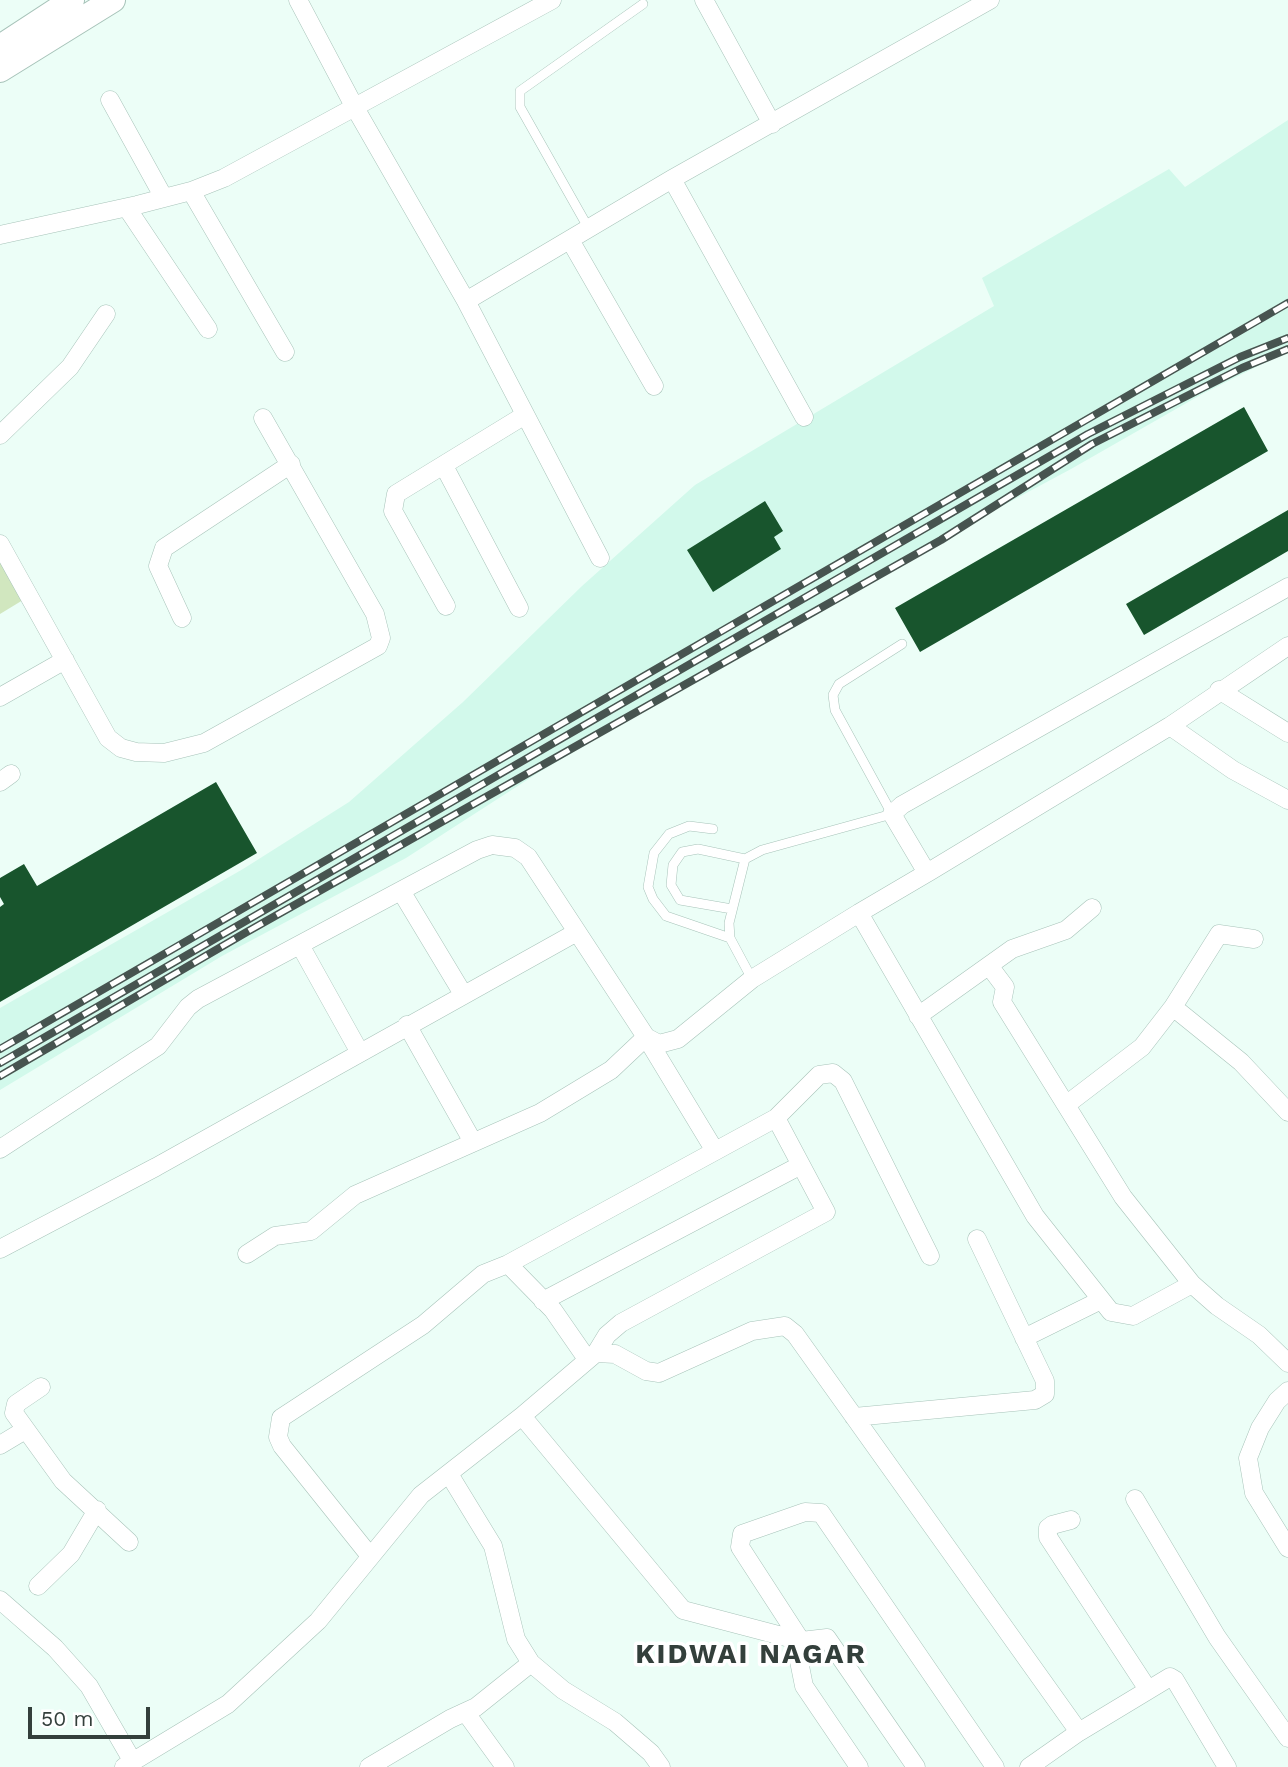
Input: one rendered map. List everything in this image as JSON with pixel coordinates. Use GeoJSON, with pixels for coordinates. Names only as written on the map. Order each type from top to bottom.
{"type":"FeatureCollection","features":[{"type":"Feature","properties":{"kind":"main road"},"geometry":{"type":"LineString","coordinates":[[0,70],[72,0]]}},
{"type":"Feature","properties":{"kind":"main road"},"geometry":{"type":"LineString","coordinates":[[0,47],[32,38],[113,0]]}},
{"type":"Feature","properties":{"kind":"street"},"geometry":{"type":"LineString","coordinates":[[298,0],[354,106],[466,301],[600,558]]}},
{"type":"Feature","properties":{"kind":"street"},"geometry":{"type":"LineString","coordinates":[[0,235],[127,208],[191,191],[250,166],[354,106],[552,0]]}},
{"type":"Feature","properties":{"kind":"street"},"geometry":{"type":"LineString","coordinates":[[704,0],[772,124]]}},
{"type":"Feature","properties":{"kind":"street"},"geometry":{"type":"LineString","coordinates":[[466,301],[672,179],[990,0]]}},
{"type":"Feature","properties":{"kind":"street"},"geometry":{"type":"LineString","coordinates":[[110,100],[164,198]]}},
{"type":"Feature","properties":{"kind":"street"},"geometry":{"type":"LineString","coordinates":[[672,179],[804,417]]}},
{"type":"Feature","properties":{"kind":"street"},"geometry":{"type":"LineString","coordinates":[[191,191],[285,352]]}},
{"type":"Feature","properties":{"kind":"street"},"geometry":{"type":"LineString","coordinates":[[127,208],[208,329]]}},
{"type":"Feature","properties":{"kind":"street"},"geometry":{"type":"LineString","coordinates":[[570,240],[654,386]]}},
{"type":"Feature","properties":{"kind":"street"},"geometry":{"type":"LineString","coordinates":[[0,435],[70,367],[106,314]]}},
{"type":"Feature","properties":{"kind":"street"},"geometry":{"type":"LineString","coordinates":[[446,606],[393,511],[392,503],[396,494],[525,415]]}},
{"type":"Feature","properties":{"kind":"street"},"geometry":{"type":"LineString","coordinates":[[0,544],[108,738],[121,748],[164,753],[204,743],[378,646],[380,626],[375,614],[263,418]]}},
{"type":"Feature","properties":{"kind":"street"},"geometry":{"type":"LineString","coordinates":[[182,618],[158,566],[164,548],[291,464]]}},
{"type":"Feature","properties":{"kind":"street"},"geometry":{"type":"LineString","coordinates":[[444,466],[519,608]]}},
{"type":"Feature","properties":{"kind":"street"},"geometry":{"type":"LineString","coordinates":[[927,873],[892,814],[902,805],[1288,587]]}},
{"type":"Feature","properties":{"kind":"street"},"geometry":{"type":"LineString","coordinates":[[646,1037],[659,1044],[678,1039],[752,979],[1170,726],[1219,690],[1288,646]]}},
{"type":"Feature","properties":{"kind":"street"},"geometry":{"type":"LineString","coordinates":[[0,696],[65,660]]}},
{"type":"Feature","properties":{"kind":"street"},"geometry":{"type":"LineString","coordinates":[[1219,690],[1288,733]]}},
{"type":"Feature","properties":{"kind":"street"},"geometry":{"type":"LineString","coordinates":[[1170,726],[1233,770],[1288,800]]}},
{"type":"Feature","properties":{"kind":"street"},"geometry":{"type":"LineString","coordinates":[[0,1149],[158,1046],[188,1007],[198,999],[477,850],[504,845],[515,848],[528,858],[646,1037],[715,1152]]}},
{"type":"Feature","properties":{"kind":"street"},"geometry":{"type":"LineString","coordinates":[[401,891],[463,994]]}},
{"type":"Feature","properties":{"kind":"street"},"geometry":{"type":"LineString","coordinates":[[918,1016],[1012,949],[1066,930],[1091,908]]}},
{"type":"Feature","properties":{"kind":"street"},"geometry":{"type":"LineString","coordinates":[[859,913],[1035,1216],[1111,1312],[1133,1315],[1192,1283]]}},
{"type":"Feature","properties":{"kind":"street"},"geometry":{"type":"LineString","coordinates":[[0,1249],[156,1167],[359,1051],[577,932]]}},
{"type":"Feature","properties":{"kind":"street"},"geometry":{"type":"LineString","coordinates":[[1066,1105],[1142,1047],[1173,1007],[1219,934],[1254,939]]}},
{"type":"Feature","properties":{"kind":"street"},"geometry":{"type":"LineString","coordinates":[[300,945],[359,1051]]}},
{"type":"Feature","properties":{"kind":"street"},"geometry":{"type":"LineString","coordinates":[[989,967],[1005,987],[1002,1002],[1090,1149],[1123,1197],[1192,1283],[1217,1306],[1259,1335],[1288,1363]]}},
{"type":"Feature","properties":{"kind":"street"},"geometry":{"type":"LineString","coordinates":[[1173,1007],[1241,1062],[1288,1112]]}},
{"type":"Feature","properties":{"kind":"street"},"geometry":{"type":"LineString","coordinates":[[407,1025],[473,1142]]}},
{"type":"Feature","properties":{"kind":"street"},"geometry":{"type":"LineString","coordinates":[[247,1254],[275,1236],[311,1231],[355,1195],[563,1100],[611,1070],[646,1037]]}},
{"type":"Feature","properties":{"kind":"street"},"geometry":{"type":"LineString","coordinates":[[370,1556],[282,1446],[278,1437],[281,1418],[423,1325],[483,1274],[508,1264],[776,1118],[826,1072],[833,1073],[843,1081],[930,1256]]}},
{"type":"Feature","properties":{"kind":"street"},"geometry":{"type":"LineString","coordinates":[[0,1601],[55,1648],[89,1686],[129,1764],[228,1704],[318,1621],[421,1495],[522,1416],[591,1356],[607,1335],[621,1323],[826,1212],[776,1118]]}},
{"type":"Feature","properties":{"kind":"street"},"geometry":{"type":"LineString","coordinates":[[543,1301],[801,1165]]}},
{"type":"Feature","properties":{"kind":"street"},"geometry":{"type":"LineString","coordinates":[[854,1416],[1041,1399],[1047,1387],[977,1240]]}},
{"type":"Feature","properties":{"kind":"street"},"geometry":{"type":"LineString","coordinates":[[508,1264],[591,1356]]}},
{"type":"Feature","properties":{"kind":"street"},"geometry":{"type":"LineString","coordinates":[[1024,1338],[1101,1300]]}},
{"type":"Feature","properties":{"kind":"street"},"geometry":{"type":"LineString","coordinates":[[591,1356],[615,1354],[646,1371],[659,1373],[752,1331],[785,1326],[795,1334],[1080,1732]]}},
{"type":"Feature","properties":{"kind":"street"},"geometry":{"type":"LineString","coordinates":[[41,1387],[13,1408],[25,1430],[63,1481],[129,1542]]}},
{"type":"Feature","properties":{"kind":"street"},"geometry":{"type":"LineString","coordinates":[[1288,1391],[1276,1401],[1260,1428],[1248,1458],[1254,1493],[1288,1548]]}},
{"type":"Feature","properties":{"kind":"street"},"geometry":{"type":"LineString","coordinates":[[522,1416],[683,1610],[802,1641],[827,1639],[916,1767]]}},
{"type":"Feature","properties":{"kind":"street"},"geometry":{"type":"LineString","coordinates":[[0,1445],[25,1430]]}},
{"type":"Feature","properties":{"kind":"street"},"geometry":{"type":"LineString","coordinates":[[449,1474],[493,1546],[516,1639],[531,1664],[615,1723],[652,1753],[661,1767]]}},
{"type":"Feature","properties":{"kind":"street"},"geometry":{"type":"LineString","coordinates":[[1135,1499],[1217,1637],[1288,1738]]}},
{"type":"Feature","properties":{"kind":"street"},"geometry":{"type":"LineString","coordinates":[[38,1586],[71,1554],[97,1510]]}},
{"type":"Feature","properties":{"kind":"street"},"geometry":{"type":"LineString","coordinates":[[859,1767],[804,1686],[799,1661],[802,1641],[740,1547],[742,1534],[813,1510],[827,1519],[995,1767]]}},
{"type":"Feature","properties":{"kind":"street"},"geometry":{"type":"LineString","coordinates":[[1071,1520],[1052,1525],[1048,1528],[1048,1537],[1147,1688]]}},
{"type":"Feature","properties":{"kind":"street"},"geometry":{"type":"LineString","coordinates":[[369,1767],[450,1718],[466,1713],[531,1664]]}},
{"type":"Feature","properties":{"kind":"street"},"geometry":{"type":"LineString","coordinates":[[1029,1767],[1166,1676],[1175,1680],[1227,1767]]}},
{"type":"Feature","properties":{"kind":"street"},"geometry":{"type":"LineString","coordinates":[[466,1713],[505,1767]]}},
{"type":"Feature","properties":{"kind":"lane"},"geometry":{"type":"LineString","coordinates":[[589,229],[520,107],[520,91],[643,4]]}},
{"type":"Feature","properties":{"kind":"lane"},"geometry":{"type":"LineString","coordinates":[[732,909],[680,900],[671,885],[673,865],[682,852],[698,849],[745,859],[762,850],[892,814],[835,709],[833,695],[839,684],[902,644]]}},
{"type":"Feature","properties":{"kind":"lane"},"geometry":{"type":"LineString","coordinates":[[713,829],[690,827],[668,834],[654,853],[648,887],[666,916],[730,938]]}},
{"type":"Feature","properties":{"kind":"lane"},"geometry":{"type":"LineString","coordinates":[[745,859],[732,909],[730,938],[752,979]]}},
{"type":"Feature","properties":{"kind":"shaded area"},"geometry":{"type":"Polygon","coordinates":[[[1288,120],[1288,351],[1204,393],[1071,469],[905,558],[541,771],[406,858],[222,956],[0,1090],[0,1008],[243,869],[349,802],[463,702],[582,586],[695,485],[994,306],[982,278],[1169,169],[1185,187],[1288,120]]]}},
{"type":"Feature","properties":{"kind":"shaded area"},"geometry":{"type":"Polygon","coordinates":[[[0,560],[23,600],[0,614],[0,560]]]}},
{"type":"Feature","properties":{"kind":"building"},"geometry":{"type":"Polygon","coordinates":[[[1244,407],[1268,451],[920,652],[895,608],[1244,407]]]}},
{"type":"Feature","properties":{"kind":"building"},"geometry":{"type":"Polygon","coordinates":[[[765,501],[783,531],[774,537],[781,549],[713,592],[687,550],[765,501]]]}},
{"type":"Feature","properties":{"kind":"building"},"geometry":{"type":"Polygon","coordinates":[[[1288,510],[1288,551],[1144,635],[1126,604],[1288,510]]]}},
{"type":"Feature","properties":{"kind":"building"},"geometry":{"type":"Polygon","coordinates":[[[216,782],[257,853],[0,1002],[0,907],[4,904],[0,897],[0,878],[24,864],[37,886],[216,782]]]}},
{"type":"Feature","properties":{"kind":"railway"},"geometry":{"type":"LineString","coordinates":[[0,1049],[1288,303]]}},
{"type":"Feature","properties":{"kind":"railway"},"geometry":{"type":"LineString","coordinates":[[0,1063],[1088,434],[1240,357],[1288,338]]}},
{"type":"Feature","properties":{"kind":"railway"},"geometry":{"type":"LineString","coordinates":[[0,1076],[245,933],[941,540],[1092,444],[1242,368],[1288,349]]}},
{"type":"Feature","properties":{"kind":"district","name":"KIDWAI NAGAR"},"geometry":{"type":"Point","coordinates":[751,1655]}}]}
